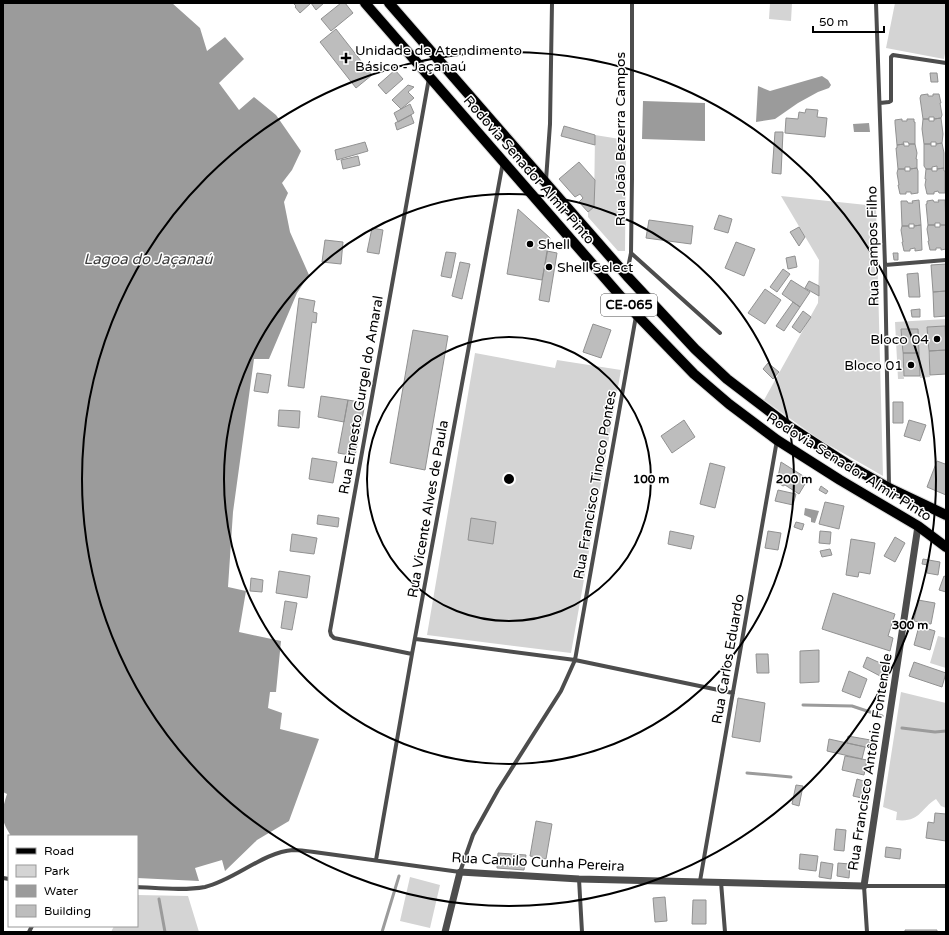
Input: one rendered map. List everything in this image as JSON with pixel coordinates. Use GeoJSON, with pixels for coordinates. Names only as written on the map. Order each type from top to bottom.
{"type":"FeatureCollection","features":[{"type":"Feature","properties":{"kind":"main road","name":"Rodovia Senador Almir Pinto"},"geometry":{"type":"LineString","coordinates":[[366,3],[636,314],[694,374],[729,404],[777,440],[840,480],[918,526],[946,547]]}},
{"type":"Feature","properties":{"kind":"main road","name":"Rodovia Senador Almir Pinto"},"geometry":{"type":"LineString","coordinates":[[389,3],[627,276],[695,349],[727,379],[790,427],[847,464],[889,488],[946,515]]}},
{"type":"Feature","properties":{"kind":"street"},"geometry":{"type":"LineString","coordinates":[[546,182],[550,124],[552,3]]}},
{"type":"Feature","properties":{"kind":"street","name":"Rua João Bezerra Campos"},"geometry":{"type":"LineString","coordinates":[[627,276],[630,253],[632,178],[632,3]]}},
{"type":"Feature","properties":{"kind":"street","name":"Rua Campos Filho"},"geometry":{"type":"LineString","coordinates":[[876,3],[885,265],[889,488]]}},
{"type":"Feature","properties":{"kind":"street"},"geometry":{"type":"LineString","coordinates":[[880,103],[891,101],[891,57],[893,55],[946,63]]}},
{"type":"Feature","properties":{"kind":"street","name":"Rua Ernesto Gurgel do Amaral"},"geometry":{"type":"LineString","coordinates":[[412,654],[334,638],[330,631],[429,76]]}},
{"type":"Feature","properties":{"kind":"street","name":"Rua Vicente Alves de Paula"},"geometry":{"type":"LineString","coordinates":[[376,860],[412,654],[416,639],[503,161]]}},
{"type":"Feature","properties":{"kind":"street"},"geometry":{"type":"LineString","coordinates":[[630,253],[720,333]]}},
{"type":"Feature","properties":{"kind":"street"},"geometry":{"type":"LineString","coordinates":[[885,265],[946,260]]}},
{"type":"Feature","properties":{"kind":"street","name":"Rua Francisco Tinoco Pontes"},"geometry":{"type":"LineString","coordinates":[[460,872],[473,835],[498,790],[560,691],[574,660],[636,314]]}},
{"type":"Feature","properties":{"kind":"street","name":"Rua Carlos Eduardo"},"geometry":{"type":"LineString","coordinates":[[700,881],[777,440]]}},
{"type":"Feature","properties":{"kind":"street","name":"Rua Francisco Antônio Fontenele"},"geometry":{"type":"LineString","coordinates":[[867,932],[864,886],[918,526]]}},
{"type":"Feature","properties":{"kind":"street"},"geometry":{"type":"LineString","coordinates":[[416,639],[574,660],[733,693]]}},
{"type":"Feature","properties":{"kind":"street","name":"Rua Camilo Cunha Pereira"},"geometry":{"type":"LineString","coordinates":[[138,888],[193,888],[205,886],[242,872],[264,858],[292,850],[460,872],[578,879],[864,886],[946,886]]}},
{"type":"Feature","properties":{"kind":"street"},"geometry":{"type":"LineString","coordinates":[[445,932],[460,872]]}},
{"type":"Feature","properties":{"kind":"street"},"geometry":{"type":"LineString","coordinates":[[578,879],[582,932]]}},
{"type":"Feature","properties":{"kind":"street"},"geometry":{"type":"LineString","coordinates":[[721,882],[725,932]]}},
{"type":"Feature","properties":{"kind":"green space"},"geometry":{"type":"Polygon","coordinates":[[[770,3],[792,3],[791,21],[769,19],[770,3]]]}},
{"type":"Feature","properties":{"kind":"green space"},"geometry":{"type":"Polygon","coordinates":[[[895,3],[946,3],[946,48],[944,59],[886,48],[895,3]]]}},
{"type":"Feature","properties":{"kind":"green space"},"geometry":{"type":"Polygon","coordinates":[[[595,135],[626,140],[625,251],[618,251],[588,217],[588,212],[594,207],[595,135]]]}},
{"type":"Feature","properties":{"kind":"green space"},"geometry":{"type":"Polygon","coordinates":[[[781,196],[876,206],[883,476],[820,440],[764,400],[818,303],[819,260],[781,196]]]}},
{"type":"Feature","properties":{"kind":"green space"},"geometry":{"type":"Polygon","coordinates":[[[946,319],[946,338],[945,326],[927,327],[930,377],[920,378],[918,329],[901,329],[904,379],[898,379],[895,322],[946,319]]]}},
{"type":"Feature","properties":{"kind":"green space"},"geometry":{"type":"Polygon","coordinates":[[[475,353],[555,368],[557,360],[621,370],[571,653],[427,635],[475,353]]]}},
{"type":"Feature","properties":{"kind":"green space"},"geometry":{"type":"Polygon","coordinates":[[[938,636],[946,638],[946,668],[930,663],[938,636]]]}},
{"type":"Feature","properties":{"kind":"green space"},"geometry":{"type":"Polygon","coordinates":[[[901,692],[946,703],[946,808],[941,806],[936,799],[915,817],[904,820],[896,820],[897,812],[883,807],[901,692]]]}},
{"type":"Feature","properties":{"kind":"green space"},"geometry":{"type":"Polygon","coordinates":[[[410,877],[440,885],[430,928],[400,921],[410,877]]]}},
{"type":"Feature","properties":{"kind":"green space"},"geometry":{"type":"Polygon","coordinates":[[[138,895],[188,896],[199,932],[111,932],[114,927],[138,927],[138,895]]]}},
{"type":"Feature","properties":{"kind":"water","name":"Lagoa do Jaçanaú"},"geometry":{"type":"Polygon","coordinates":[[[3,3],[172,3],[200,28],[207,51],[225,37],[244,59],[219,83],[239,110],[254,97],[276,115],[301,151],[292,170],[282,183],[288,193],[284,202],[290,232],[309,275],[297,293],[269,359],[254,359],[233,512],[228,587],[246,591],[239,632],[281,641],[276,692],[270,692],[268,708],[282,713],[280,729],[319,739],[289,821],[257,840],[225,871],[222,860],[195,868],[199,881],[138,878],[138,835],[10,835],[3,820],[3,811],[7,794],[3,792],[3,3]]]}},
{"type":"Feature","properties":{"kind":"water"},"geometry":{"type":"Polygon","coordinates":[[[822,76],[828,80],[831,85],[829,88],[798,103],[775,119],[756,122],[758,86],[770,91],[822,76]]]}},
{"type":"Feature","properties":{"kind":"water"},"geometry":{"type":"Polygon","coordinates":[[[643,101],[705,103],[705,141],[642,139],[643,101]]]}},
{"type":"Feature","properties":{"kind":"water"},"geometry":{"type":"Polygon","coordinates":[[[869,123],[870,132],[854,132],[853,124],[869,123]]]}},
{"type":"Feature","properties":{"kind":"water"},"geometry":{"type":"Polygon","coordinates":[[[805,508],[819,511],[815,523],[811,522],[811,518],[804,515],[805,508]]]}},
{"type":"Feature","properties":{"kind":"building"},"geometry":{"type":"Polygon","coordinates":[[[293,3],[311,3],[300,13],[293,3]]]}},
{"type":"Feature","properties":{"kind":"building"},"geometry":{"type":"Polygon","coordinates":[[[311,3],[324,3],[316,10],[311,3]]]}},
{"type":"Feature","properties":{"kind":"building"},"geometry":{"type":"Polygon","coordinates":[[[341,3],[345,3],[353,13],[331,31],[321,19],[341,3]]]}},
{"type":"Feature","properties":{"kind":"building","name":"Unidade de Atendimento Básico - Jaçanaú"},"geometry":{"type":"Polygon","coordinates":[[[336,29],[372,75],[356,88],[320,42],[336,29]]]}},
{"type":"Feature","properties":{"kind":"building"},"geometry":{"type":"Polygon","coordinates":[[[395,70],[403,79],[386,94],[378,85],[395,70]]]}},
{"type":"Feature","properties":{"kind":"building"},"geometry":{"type":"Polygon","coordinates":[[[930,73],[937,73],[938,82],[931,82],[930,73]]]}},
{"type":"Feature","properties":{"kind":"building"},"geometry":{"type":"Polygon","coordinates":[[[408,85],[414,87],[408,92],[414,98],[401,109],[392,100],[408,85]]]}},
{"type":"Feature","properties":{"kind":"building"},"geometry":{"type":"Polygon","coordinates":[[[928,94],[928,96],[933,96],[933,94],[939,94],[942,115],[941,118],[934,119],[934,117],[929,117],[929,119],[923,119],[920,98],[921,95],[928,94]]]}},
{"type":"Feature","properties":{"kind":"building"},"geometry":{"type":"Polygon","coordinates":[[[410,104],[414,113],[398,122],[394,113],[410,104]]]}},
{"type":"Feature","properties":{"kind":"building"},"geometry":{"type":"Polygon","coordinates":[[[806,109],[818,110],[817,117],[827,118],[825,137],[785,133],[786,118],[798,119],[799,112],[805,113],[806,109]]]}},
{"type":"Feature","properties":{"kind":"building"},"geometry":{"type":"Polygon","coordinates":[[[411,115],[414,123],[397,130],[395,123],[411,115]]]}},
{"type":"Feature","properties":{"kind":"building"},"geometry":{"type":"Polygon","coordinates":[[[941,118],[943,134],[942,143],[936,144],[936,142],[931,142],[931,144],[924,144],[922,129],[923,119],[934,121],[934,119],[941,118]]]}},
{"type":"Feature","properties":{"kind":"building"},"geometry":{"type":"Polygon","coordinates":[[[902,119],[902,121],[907,121],[907,119],[914,119],[915,144],[903,142],[904,144],[897,145],[895,120],[902,119]]]}},
{"type":"Feature","properties":{"kind":"building"},"geometry":{"type":"Polygon","coordinates":[[[564,126],[595,135],[595,145],[561,136],[564,126]]]}},
{"type":"Feature","properties":{"kind":"building"},"geometry":{"type":"Polygon","coordinates":[[[775,132],[783,132],[781,174],[772,173],[775,132]]]}},
{"type":"Feature","properties":{"kind":"building"},"geometry":{"type":"Polygon","coordinates":[[[365,142],[368,151],[337,160],[335,150],[365,142]]]}},
{"type":"Feature","properties":{"kind":"building"},"geometry":{"type":"Polygon","coordinates":[[[942,143],[944,168],[937,169],[937,166],[932,167],[932,169],[926,169],[924,166],[924,144],[936,146],[936,144],[942,143]]]}},
{"type":"Feature","properties":{"kind":"building"},"geometry":{"type":"Polygon","coordinates":[[[904,144],[904,146],[909,146],[909,144],[915,144],[917,153],[917,168],[910,169],[910,167],[905,167],[905,169],[898,169],[896,148],[897,145],[904,144]]]}},
{"type":"Feature","properties":{"kind":"building"},"geometry":{"type":"Polygon","coordinates":[[[358,156],[360,165],[343,169],[341,160],[358,156]]]}},
{"type":"Feature","properties":{"kind":"building"},"geometry":{"type":"Polygon","coordinates":[[[579,162],[595,180],[594,207],[588,212],[579,202],[583,198],[580,194],[575,197],[559,179],[579,162]]]}},
{"type":"Feature","properties":{"kind":"building"},"geometry":{"type":"Polygon","coordinates":[[[917,168],[918,193],[911,194],[911,192],[906,192],[906,194],[900,194],[897,173],[898,169],[910,171],[910,169],[917,168]]]}},
{"type":"Feature","properties":{"kind":"building"},"geometry":{"type":"Polygon","coordinates":[[[944,168],[945,193],[939,193],[938,191],[934,192],[934,194],[927,194],[925,185],[926,169],[937,171],[937,169],[944,168]]]}},
{"type":"Feature","properties":{"kind":"building"},"geometry":{"type":"Polygon","coordinates":[[[919,200],[921,225],[914,226],[914,224],[909,224],[909,226],[902,226],[901,201],[913,203],[912,201],[919,200]]]}},
{"type":"Feature","properties":{"kind":"building"},"geometry":{"type":"Polygon","coordinates":[[[933,200],[934,202],[939,202],[938,200],[945,200],[946,225],[935,223],[935,225],[928,225],[926,204],[927,201],[933,200]]]}},
{"type":"Feature","properties":{"kind":"building","name":"Shell"},"geometry":{"type":"Polygon","coordinates":[[[518,209],[550,238],[542,280],[507,274],[518,209]]]}},
{"type":"Feature","properties":{"kind":"building"},"geometry":{"type":"Polygon","coordinates":[[[719,215],[732,219],[728,233],[714,229],[719,215]]]}},
{"type":"Feature","properties":{"kind":"building"},"geometry":{"type":"Polygon","coordinates":[[[649,220],[693,226],[691,244],[646,238],[649,220]]]}},
{"type":"Feature","properties":{"kind":"building"},"geometry":{"type":"Polygon","coordinates":[[[921,225],[922,250],[915,251],[915,248],[910,249],[910,251],[904,251],[901,230],[902,226],[914,228],[914,226],[921,225]]]}},
{"type":"Feature","properties":{"kind":"building"},"geometry":{"type":"Polygon","coordinates":[[[928,225],[940,227],[940,225],[946,225],[946,249],[941,250],[941,248],[936,248],[936,250],[930,250],[927,229],[928,225]]]}},
{"type":"Feature","properties":{"kind":"building"},"geometry":{"type":"Polygon","coordinates":[[[799,227],[805,237],[799,246],[790,232],[799,227]]]}},
{"type":"Feature","properties":{"kind":"building"},"geometry":{"type":"Polygon","coordinates":[[[372,228],[383,230],[379,254],[367,252],[372,228]]]}},
{"type":"Feature","properties":{"kind":"building"},"geometry":{"type":"Polygon","coordinates":[[[325,240],[343,242],[341,264],[322,262],[325,240]]]}},
{"type":"Feature","properties":{"kind":"building"},"geometry":{"type":"Polygon","coordinates":[[[736,242],[755,249],[744,276],[725,268],[736,242]]]}},
{"type":"Feature","properties":{"kind":"building","name":"Shell Select"},"geometry":{"type":"Polygon","coordinates":[[[547,251],[557,253],[549,302],[539,300],[547,251]]]}},
{"type":"Feature","properties":{"kind":"building"},"geometry":{"type":"Polygon","coordinates":[[[446,252],[456,253],[451,278],[441,276],[446,252]]]}},
{"type":"Feature","properties":{"kind":"building"},"geometry":{"type":"Polygon","coordinates":[[[893,253],[898,253],[898,260],[894,260],[893,253]]]}},
{"type":"Feature","properties":{"kind":"building"},"geometry":{"type":"Polygon","coordinates":[[[795,256],[797,267],[788,269],[786,258],[795,256]]]}},
{"type":"Feature","properties":{"kind":"building"},"geometry":{"type":"Polygon","coordinates":[[[460,262],[470,264],[462,299],[452,296],[460,262]]]}},
{"type":"Feature","properties":{"kind":"building"},"geometry":{"type":"Polygon","coordinates":[[[946,264],[946,291],[933,292],[931,265],[946,264]]]}},
{"type":"Feature","properties":{"kind":"building"},"geometry":{"type":"Polygon","coordinates":[[[783,269],[790,274],[777,292],[770,287],[783,269]]]}},
{"type":"Feature","properties":{"kind":"building"},"geometry":{"type":"Polygon","coordinates":[[[918,273],[920,297],[909,297],[907,274],[918,273]]]}},
{"type":"Feature","properties":{"kind":"building"},"geometry":{"type":"Polygon","coordinates":[[[791,280],[810,292],[800,307],[782,294],[791,280]]]}},
{"type":"Feature","properties":{"kind":"building"},"geometry":{"type":"Polygon","coordinates":[[[809,281],[819,286],[819,296],[805,288],[809,281]]]}},
{"type":"Feature","properties":{"kind":"building"},"geometry":{"type":"Polygon","coordinates":[[[765,289],[781,300],[765,324],[748,313],[765,289]]]}},
{"type":"Feature","properties":{"kind":"building"},"geometry":{"type":"Polygon","coordinates":[[[946,291],[946,316],[934,317],[933,292],[946,291]]]}},
{"type":"Feature","properties":{"kind":"building"},"geometry":{"type":"Polygon","coordinates":[[[299,298],[315,301],[313,312],[317,313],[316,323],[312,322],[304,388],[288,386],[299,298]]]}},
{"type":"Feature","properties":{"kind":"building"},"geometry":{"type":"Polygon","coordinates":[[[793,302],[800,307],[784,331],[776,326],[793,302]]]}},
{"type":"Feature","properties":{"kind":"building"},"geometry":{"type":"Polygon","coordinates":[[[920,309],[920,317],[912,317],[911,310],[920,309]]]}},
{"type":"Feature","properties":{"kind":"building"},"geometry":{"type":"Polygon","coordinates":[[[803,311],[811,317],[800,333],[792,327],[803,311]]]}},
{"type":"Feature","properties":{"kind":"building"},"geometry":{"type":"Polygon","coordinates":[[[593,324],[611,330],[601,358],[583,352],[593,324]]]}},
{"type":"Feature","properties":{"kind":"building","name":"Bloco 04"},"geometry":{"type":"Polygon","coordinates":[[[945,326],[946,350],[929,351],[927,327],[945,326]]]}},
{"type":"Feature","properties":{"kind":"building"},"geometry":{"type":"Polygon","coordinates":[[[901,329],[918,329],[919,353],[903,353],[901,329]]]}},
{"type":"Feature","properties":{"kind":"building"},"geometry":{"type":"Polygon","coordinates":[[[413,330],[448,336],[425,470],[390,463],[413,330]]]}},
{"type":"Feature","properties":{"kind":"building"},"geometry":{"type":"Polygon","coordinates":[[[946,350],[946,374],[930,375],[929,351],[946,350]]]}},
{"type":"Feature","properties":{"kind":"building","name":"Bloco 01"},"geometry":{"type":"Polygon","coordinates":[[[903,353],[919,353],[920,376],[904,376],[903,353]]]}},
{"type":"Feature","properties":{"kind":"building"},"geometry":{"type":"Polygon","coordinates":[[[768,363],[779,372],[773,379],[763,369],[768,363]]]}},
{"type":"Feature","properties":{"kind":"building"},"geometry":{"type":"Polygon","coordinates":[[[257,373],[271,375],[268,393],[254,391],[257,373]]]}},
{"type":"Feature","properties":{"kind":"building"},"geometry":{"type":"Polygon","coordinates":[[[321,396],[348,400],[344,422],[318,417],[321,396]]]}},
{"type":"Feature","properties":{"kind":"building"},"geometry":{"type":"Polygon","coordinates":[[[348,400],[365,403],[355,456],[338,453],[348,400]]]}},
{"type":"Feature","properties":{"kind":"building"},"geometry":{"type":"Polygon","coordinates":[[[893,402],[903,402],[903,423],[893,423],[893,402]]]}},
{"type":"Feature","properties":{"kind":"building"},"geometry":{"type":"Polygon","coordinates":[[[279,410],[300,411],[299,428],[278,426],[279,410]]]}},
{"type":"Feature","properties":{"kind":"building"},"geometry":{"type":"Polygon","coordinates":[[[684,420],[695,437],[672,453],[661,436],[684,420]]]}},
{"type":"Feature","properties":{"kind":"building"},"geometry":{"type":"Polygon","coordinates":[[[909,420],[926,425],[920,441],[904,436],[909,420]]]}},
{"type":"Feature","properties":{"kind":"building"},"geometry":{"type":"Polygon","coordinates":[[[312,458],[337,462],[333,483],[309,479],[312,458]]]}},
{"type":"Feature","properties":{"kind":"building"},"geometry":{"type":"Polygon","coordinates":[[[937,461],[945,464],[946,462],[946,495],[927,487],[937,461]]]}},
{"type":"Feature","properties":{"kind":"building"},"geometry":{"type":"Polygon","coordinates":[[[781,462],[808,479],[799,494],[777,482],[781,462]]]}},
{"type":"Feature","properties":{"kind":"building"},"geometry":{"type":"Polygon","coordinates":[[[710,463],[725,467],[715,508],[700,504],[710,463]]]}},
{"type":"Feature","properties":{"kind":"building"},"geometry":{"type":"Polygon","coordinates":[[[821,486],[828,491],[826,494],[819,490],[821,486]]]}},
{"type":"Feature","properties":{"kind":"building"},"geometry":{"type":"Polygon","coordinates":[[[778,490],[796,494],[793,505],[775,501],[778,490]]]}},
{"type":"Feature","properties":{"kind":"building"},"geometry":{"type":"Polygon","coordinates":[[[825,502],[844,506],[839,529],[819,524],[825,502]]]}},
{"type":"Feature","properties":{"kind":"building"},"geometry":{"type":"Polygon","coordinates":[[[318,515],[339,518],[338,527],[317,524],[318,515]]]}},
{"type":"Feature","properties":{"kind":"building"},"geometry":{"type":"Polygon","coordinates":[[[471,518],[496,522],[493,544],[468,540],[471,518]]]}},
{"type":"Feature","properties":{"kind":"building"},"geometry":{"type":"Polygon","coordinates":[[[796,522],[804,524],[802,530],[794,527],[796,522]]]}},
{"type":"Feature","properties":{"kind":"building"},"geometry":{"type":"Polygon","coordinates":[[[670,531],[694,536],[691,549],[668,544],[670,531]]]}},
{"type":"Feature","properties":{"kind":"building"},"geometry":{"type":"Polygon","coordinates":[[[768,531],[781,533],[778,550],[765,548],[768,531]]]}},
{"type":"Feature","properties":{"kind":"building"},"geometry":{"type":"Polygon","coordinates":[[[820,531],[831,532],[830,544],[819,543],[820,531]]]}},
{"type":"Feature","properties":{"kind":"building"},"geometry":{"type":"Polygon","coordinates":[[[292,534],[317,538],[314,554],[290,551],[292,534]]]}},
{"type":"Feature","properties":{"kind":"building"},"geometry":{"type":"Polygon","coordinates":[[[895,537],[905,543],[895,562],[884,556],[895,537]]]}},
{"type":"Feature","properties":{"kind":"building"},"geometry":{"type":"Polygon","coordinates":[[[851,539],[875,543],[870,574],[859,572],[858,577],[846,575],[851,539]]]}},
{"type":"Feature","properties":{"kind":"building"},"geometry":{"type":"Polygon","coordinates":[[[830,549],[832,555],[822,557],[820,551],[830,549]]]}},
{"type":"Feature","properties":{"kind":"building"},"geometry":{"type":"Polygon","coordinates":[[[923,559],[940,562],[938,575],[927,573],[928,565],[922,564],[923,559]]]}},
{"type":"Feature","properties":{"kind":"building"},"geometry":{"type":"Polygon","coordinates":[[[279,571],[310,576],[307,598],[276,593],[279,571]]]}},
{"type":"Feature","properties":{"kind":"building"},"geometry":{"type":"Polygon","coordinates":[[[944,576],[946,577],[946,592],[939,590],[944,576]]]}},
{"type":"Feature","properties":{"kind":"building"},"geometry":{"type":"Polygon","coordinates":[[[251,578],[263,580],[262,592],[250,591],[251,578]]]}},
{"type":"Feature","properties":{"kind":"building"},"geometry":{"type":"Polygon","coordinates":[[[833,593],[895,614],[888,636],[893,638],[890,651],[822,629],[833,593]]]}},
{"type":"Feature","properties":{"kind":"building"},"geometry":{"type":"Polygon","coordinates":[[[918,600],[935,603],[931,624],[914,621],[918,600]]]}},
{"type":"Feature","properties":{"kind":"building"},"geometry":{"type":"Polygon","coordinates":[[[285,601],[297,603],[292,630],[281,628],[285,601]]]}},
{"type":"Feature","properties":{"kind":"building"},"geometry":{"type":"Polygon","coordinates":[[[919,626],[935,631],[930,650],[914,645],[919,626]]]}},
{"type":"Feature","properties":{"kind":"building"},"geometry":{"type":"Polygon","coordinates":[[[819,650],[819,682],[800,683],[800,651],[819,650]]]}},
{"type":"Feature","properties":{"kind":"building"},"geometry":{"type":"Polygon","coordinates":[[[756,654],[768,654],[769,673],[757,673],[756,654]]]}},
{"type":"Feature","properties":{"kind":"building"},"geometry":{"type":"Polygon","coordinates":[[[867,657],[887,666],[882,677],[863,667],[867,657]]]}},
{"type":"Feature","properties":{"kind":"building"},"geometry":{"type":"Polygon","coordinates":[[[914,662],[946,673],[942,687],[909,676],[914,662]]]}},
{"type":"Feature","properties":{"kind":"building"},"geometry":{"type":"Polygon","coordinates":[[[849,671],[867,679],[860,698],[842,691],[849,671]]]}},
{"type":"Feature","properties":{"kind":"building"},"geometry":{"type":"Polygon","coordinates":[[[738,698],[765,703],[760,742],[732,737],[738,698]]]}},
{"type":"Feature","properties":{"kind":"building"},"geometry":{"type":"Polygon","coordinates":[[[848,736],[876,741],[875,749],[847,743],[848,736]]]}},
{"type":"Feature","properties":{"kind":"building"},"geometry":{"type":"Polygon","coordinates":[[[829,739],[865,747],[862,759],[827,751],[829,739]]]}},
{"type":"Feature","properties":{"kind":"building"},"geometry":{"type":"Polygon","coordinates":[[[845,756],[867,760],[864,775],[842,770],[845,756]]]}},
{"type":"Feature","properties":{"kind":"building"},"geometry":{"type":"Polygon","coordinates":[[[857,779],[870,783],[866,799],[853,796],[857,779]]]}},
{"type":"Feature","properties":{"kind":"building"},"geometry":{"type":"Polygon","coordinates":[[[796,785],[803,786],[799,806],[792,804],[796,785]]]}},
{"type":"Feature","properties":{"kind":"building"},"geometry":{"type":"Polygon","coordinates":[[[935,813],[946,814],[946,841],[926,838],[928,822],[934,823],[935,813]]]}},
{"type":"Feature","properties":{"kind":"building"},"geometry":{"type":"Polygon","coordinates":[[[536,821],[552,824],[546,859],[530,856],[536,821]]]}},
{"type":"Feature","properties":{"kind":"building"},"geometry":{"type":"Polygon","coordinates":[[[836,829],[846,830],[844,851],[834,850],[836,829]]]}},
{"type":"Feature","properties":{"kind":"building"},"geometry":{"type":"Polygon","coordinates":[[[886,847],[901,849],[900,859],[885,857],[886,847]]]}},
{"type":"Feature","properties":{"kind":"building"},"geometry":{"type":"Polygon","coordinates":[[[498,853],[526,855],[524,870],[497,868],[498,853]]]}},
{"type":"Feature","properties":{"kind":"building"},"geometry":{"type":"Polygon","coordinates":[[[800,854],[818,856],[816,871],[799,869],[800,854]]]}},
{"type":"Feature","properties":{"kind":"building"},"geometry":{"type":"Polygon","coordinates":[[[821,862],[833,864],[831,879],[819,877],[821,862]]]}},
{"type":"Feature","properties":{"kind":"building"},"geometry":{"type":"Polygon","coordinates":[[[838,863],[850,864],[849,878],[837,876],[838,863]]]}},
{"type":"Feature","properties":{"kind":"building"},"geometry":{"type":"Polygon","coordinates":[[[665,897],[667,921],[655,922],[653,898],[665,897]]]}},
{"type":"Feature","properties":{"kind":"building"},"geometry":{"type":"Polygon","coordinates":[[[693,900],[706,900],[706,924],[692,924],[693,900]]]}},
{"type":"Feature","properties":{"kind":"building"},"geometry":{"type":"Polygon","coordinates":[[[905,930],[937,930],[937,932],[905,932],[905,930]]]}},
{"type":"Feature","properties":{"kind":"waterway"},"geometry":{"type":"LineString","coordinates":[[803,705],[852,706],[882,716]]}},
{"type":"Feature","properties":{"kind":"waterway"},"geometry":{"type":"LineString","coordinates":[[902,728],[935,732],[946,731]]}},
{"type":"Feature","properties":{"kind":"waterway"},"geometry":{"type":"LineString","coordinates":[[747,773],[791,777]]}},
{"type":"Feature","properties":{"kind":"waterway"},"geometry":{"type":"LineString","coordinates":[[382,932],[399,876]]}},
{"type":"Feature","properties":{"kind":"waterway"},"geometry":{"type":"LineString","coordinates":[[159,899],[165,932]]}},
{"type":"Feature","properties":{"kind":"place","name":"Unidade de Atendimento Básico - Jaçanaú"},"geometry":{"type":"Point","coordinates":[346,58]}},
{"type":"Feature","properties":{"kind":"place","name":"Shell"},"geometry":{"type":"Point","coordinates":[530,244]}},
{"type":"Feature","properties":{"kind":"place","name":"Shell Select"},"geometry":{"type":"Point","coordinates":[549,267]}},
{"type":"Feature","properties":{"kind":"place","name":"Bloco 04"},"geometry":{"type":"Point","coordinates":[937,339]}},
{"type":"Feature","properties":{"kind":"place","name":"Bloco 01"},"geometry":{"type":"Point","coordinates":[911,365]}}]}
